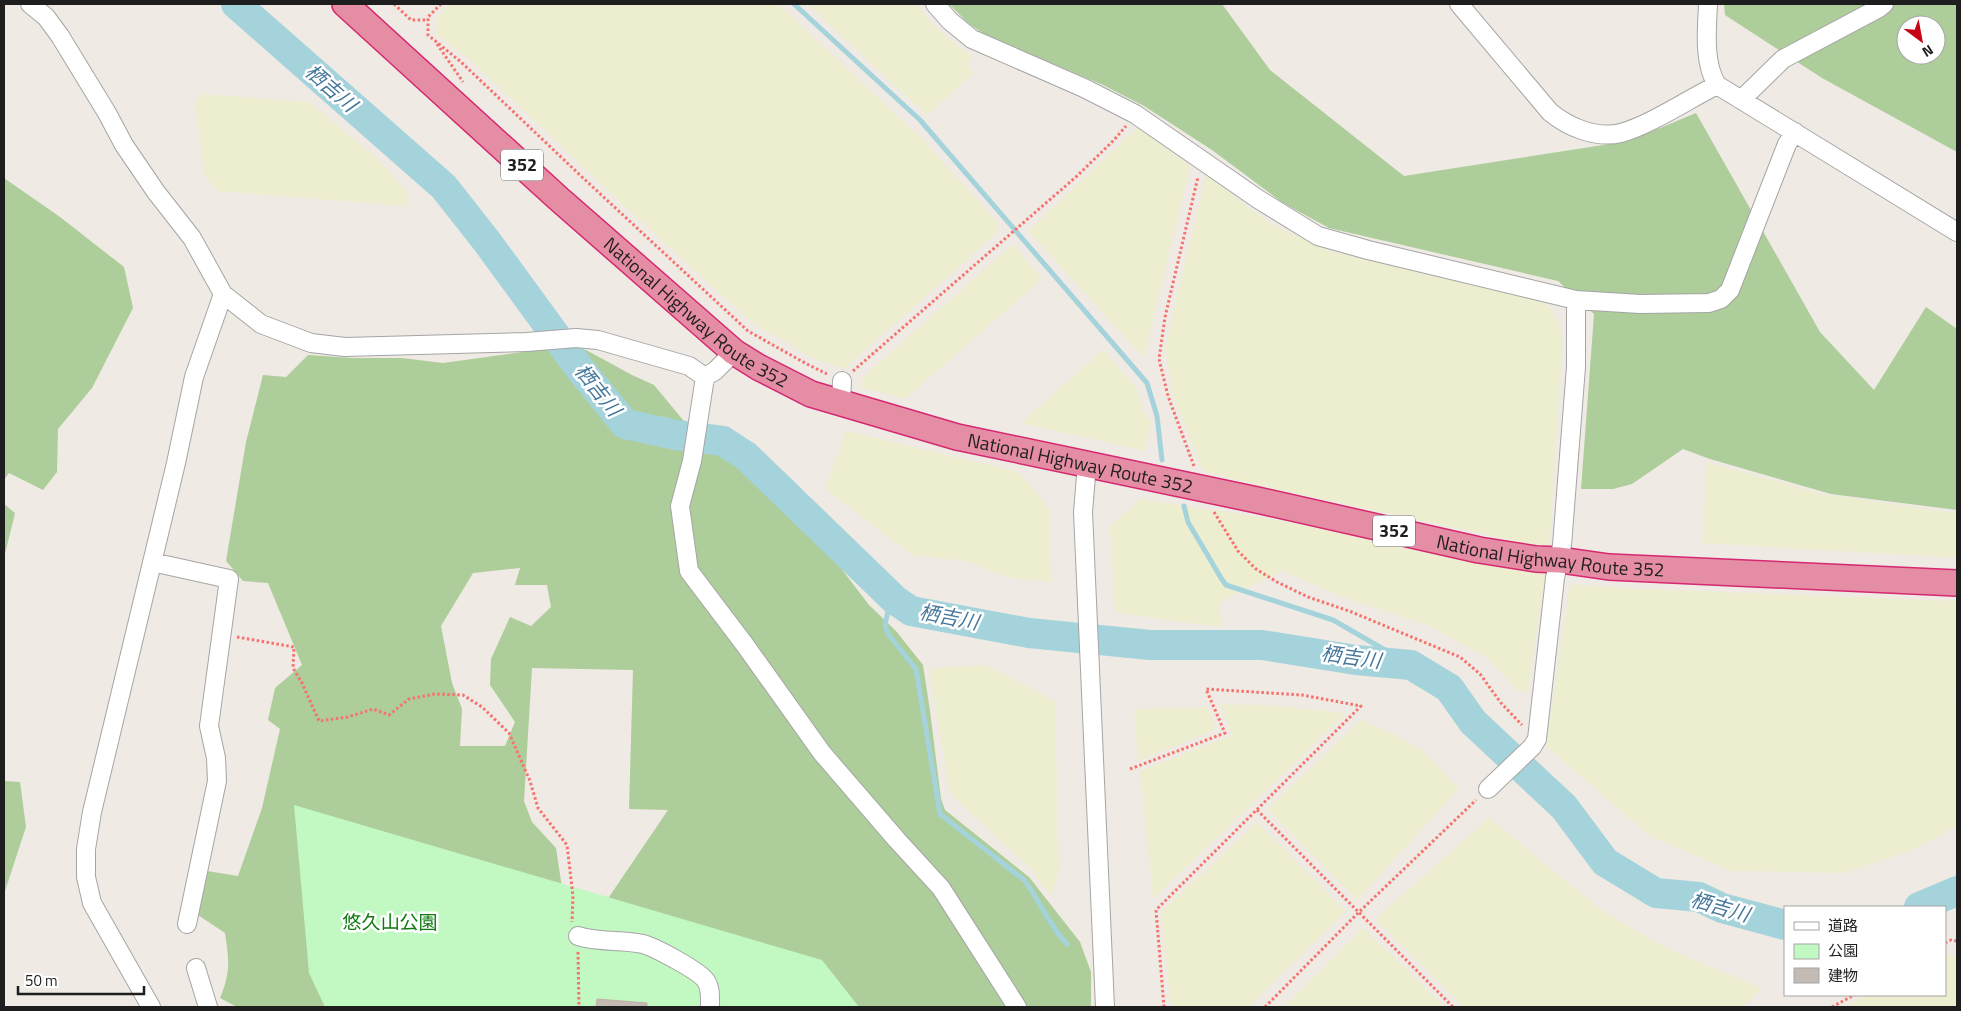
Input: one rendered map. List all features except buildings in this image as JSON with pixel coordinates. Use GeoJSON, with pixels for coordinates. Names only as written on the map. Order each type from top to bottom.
{"type":"FeatureCollection","features":[{"type":"Feature","properties":{"kind":"highway","name":"National Highway Route 352"},"geometry":{"type":"LineString","coordinates":[[345,4],[559,199],[734,352],[758,368],[811,394],[842,392],[957,437],[1257,500],[1478,550],[1609,567],[1957,582]]}},
{"type":"Feature","properties":{"kind":"street"},"geometry":{"type":"LineString","coordinates":[[30,4],[46,17],[60,36],[107,113],[124,145],[156,192],[192,238],[223,294],[261,324],[311,343],[345,347],[528,342],[576,338],[598,340],[690,366],[705,376]]}},
{"type":"Feature","properties":{"kind":"street"},"geometry":{"type":"LineString","coordinates":[[935,4],[950,21],[972,39],[1084,88],[1135,114],[1258,199],[1318,236],[1368,250],[1576,300],[1650,304],[1709,303],[1721,300],[1730,290],[1787,144],[1795,132]]}},
{"type":"Feature","properties":{"kind":"street"},"geometry":{"type":"LineString","coordinates":[[1458,4],[1550,112],[1568,125],[1584,130],[1602,134],[1620,133],[1672,109],[1717,84]]}},
{"type":"Feature","properties":{"kind":"street"},"geometry":{"type":"LineString","coordinates":[[1708,4],[1707,45],[1712,76],[1717,84],[1957,232]]}},
{"type":"Feature","properties":{"kind":"street"},"geometry":{"type":"LineString","coordinates":[[1742,99],[1783,59],[1837,32],[1884,4]]}},
{"type":"Feature","properties":{"kind":"street"},"geometry":{"type":"LineString","coordinates":[[151,1007],[92,903],[86,877],[86,849],[92,812],[176,463],[194,377],[223,294]]}},
{"type":"Feature","properties":{"kind":"street"},"geometry":{"type":"LineString","coordinates":[[1488,789],[1534,743],[1555,578],[1560,560],[1576,367],[1576,300]]}},
{"type":"Feature","properties":{"kind":"street"},"geometry":{"type":"LineString","coordinates":[[705,376],[715,371],[734,352]]}},
{"type":"Feature","properties":{"kind":"street"},"geometry":{"type":"LineString","coordinates":[[705,376],[692,461],[680,506],[689,571],[745,645],[822,753],[941,888],[1017,1007]]}},
{"type":"Feature","properties":{"kind":"street"},"geometry":{"type":"LineString","coordinates":[[1087,464],[1083,512],[1106,1007]]}},
{"type":"Feature","properties":{"kind":"street"},"geometry":{"type":"LineString","coordinates":[[152,562],[229,579],[209,726],[216,758],[217,781],[187,924]]}},
{"type":"Feature","properties":{"kind":"street"},"geometry":{"type":"LineString","coordinates":[[578,936],[589,940],[643,944],[686,965],[706,980],[710,991],[710,1007]]}},
{"type":"Feature","properties":{"kind":"street"},"geometry":{"type":"LineString","coordinates":[[196,968],[208,1007]]}},
{"type":"Feature","properties":{"kind":"path"},"geometry":{"type":"LineString","coordinates":[[394,4],[411,20],[428,20]]}},
{"type":"Feature","properties":{"kind":"path"},"geometry":{"type":"LineString","coordinates":[[441,4],[428,17],[428,35],[461,62],[748,331],[804,363],[842,392],[1077,176],[1114,140],[1135,114]]}},
{"type":"Feature","properties":{"kind":"path"},"geometry":{"type":"LineString","coordinates":[[1203,160],[1165,317],[1159,359],[1168,396],[1196,470],[1200,489],[1238,551],[1256,569],[1308,597],[1349,611],[1460,657],[1480,674],[1534,743]]}},
{"type":"Feature","properties":{"kind":"path"},"geometry":{"type":"LineString","coordinates":[[222,635],[294,647],[293,668],[319,721],[348,717],[373,709],[389,715],[409,698],[434,694],[463,695],[482,708],[509,733],[530,781],[538,808],[567,845],[573,896],[572,922],[578,936],[579,1007]]}},
{"type":"Feature","properties":{"kind":"path"},"geometry":{"type":"LineString","coordinates":[[1130,770],[1225,733],[1206,689],[1302,695],[1361,706],[1156,910],[1164,1007]]}},
{"type":"Feature","properties":{"kind":"path"},"geometry":{"type":"LineString","coordinates":[[1265,1007],[1358,913],[1488,789]]}},
{"type":"Feature","properties":{"kind":"path"},"geometry":{"type":"LineString","coordinates":[[1257,810],[1453,1007]]}},
{"type":"Feature","properties":{"kind":"path"},"geometry":{"type":"LineString","coordinates":[[1832,1007],[1852,996]]}},
{"type":"Feature","properties":{"kind":"green space"},"geometry":{"type":"Polygon","coordinates":[[[450,4],[778,4],[920,137],[999,224],[997,233],[844,369],[809,356],[751,322],[637,218],[468,58],[434,32],[438,27],[437,18],[450,4]]]}},
{"type":"Feature","properties":{"kind":"green space"},"geometry":{"type":"Polygon","coordinates":[[[807,4],[918,4],[926,17],[946,37],[973,57],[967,65],[974,73],[927,115],[807,4]]]}},
{"type":"Feature","properties":{"kind":"green space"},"geometry":{"type":"Polygon","coordinates":[[[949,4],[1222,4],[1270,70],[1404,176],[1629,141],[1696,113],[1820,332],[1874,390],[1926,307],[1957,329],[1957,510],[1831,494],[1710,459],[1683,449],[1632,484],[1613,489],[1581,489],[1594,314],[1558,281],[1329,228],[1283,203],[1212,150],[1144,106],[1103,85],[984,34],[968,23],[949,4]]]}},
{"type":"Feature","properties":{"kind":"green space"},"geometry":{"type":"Polygon","coordinates":[[[1724,4],[1957,4],[1957,152],[1822,78],[1725,15],[1724,4]]]}},
{"type":"Feature","properties":{"kind":"green space"},"geometry":{"type":"Polygon","coordinates":[[[204,94],[309,102],[380,161],[409,194],[406,206],[217,191],[205,177],[195,100],[204,94]]]}},
{"type":"Feature","properties":{"kind":"green space"},"geometry":{"type":"Polygon","coordinates":[[[1138,127],[1190,166],[1144,358],[1028,231],[1138,127]]]}},
{"type":"Feature","properties":{"kind":"green space"},"geometry":{"type":"Polygon","coordinates":[[[1206,174],[1270,224],[1329,251],[1530,298],[1541,302],[1552,310],[1559,324],[1562,344],[1550,541],[1541,548],[1274,489],[1203,471],[1173,395],[1165,349],[1206,174]]]}},
{"type":"Feature","properties":{"kind":"green space"},"geometry":{"type":"Polygon","coordinates":[[[4,178],[60,217],[124,267],[133,308],[92,388],[58,429],[57,472],[43,490],[9,473],[4,480],[4,178]]]}},
{"type":"Feature","properties":{"kind":"green space"},"geometry":{"type":"Polygon","coordinates":[[[1013,244],[1042,279],[905,399],[862,388],[861,379],[1013,244]]]}},
{"type":"Feature","properties":{"kind":"green space"},"geometry":{"type":"Polygon","coordinates":[[[537,350],[586,350],[654,385],[683,420],[728,457],[736,467],[749,474],[785,510],[809,528],[820,546],[840,567],[869,605],[896,631],[923,665],[941,799],[945,810],[1029,877],[1080,942],[1091,972],[1091,1007],[669,1007],[609,920],[609,897],[668,810],[629,809],[633,670],[532,668],[524,801],[532,822],[556,848],[567,921],[518,1007],[237,1007],[220,998],[226,981],[228,966],[225,933],[195,913],[207,871],[238,876],[262,808],[280,729],[268,720],[275,688],[302,665],[268,583],[243,581],[226,561],[246,442],[263,375],[286,377],[308,355],[353,358],[402,358],[443,363],[537,350]],[[520,568],[473,573],[441,626],[452,683],[462,709],[460,746],[505,746],[515,722],[490,685],[491,659],[510,617],[531,626],[551,607],[547,585],[515,585],[520,568]]]}},
{"type":"Feature","properties":{"kind":"green space"},"geometry":{"type":"Polygon","coordinates":[[[1103,350],[1136,387],[1143,411],[1151,423],[1145,451],[1021,423],[1103,350]]]}},
{"type":"Feature","properties":{"kind":"green space"},"geometry":{"type":"Polygon","coordinates":[[[846,431],[1019,472],[1049,508],[1051,582],[1011,578],[964,561],[912,555],[825,489],[846,431]]]}},
{"type":"Feature","properties":{"kind":"green space"},"geometry":{"type":"Polygon","coordinates":[[[1707,462],[1822,494],[1957,513],[1957,558],[1702,543],[1707,462]]]}},
{"type":"Feature","properties":{"kind":"green space"},"geometry":{"type":"Polygon","coordinates":[[[1141,499],[1266,518],[1546,572],[1527,692],[1518,691],[1487,658],[1430,626],[1348,599],[1282,571],[1219,603],[1222,627],[1115,612],[1110,526],[1141,499]]]}},
{"type":"Feature","properties":{"kind":"green space"},"geometry":{"type":"Polygon","coordinates":[[[4,504],[15,513],[4,558],[4,504]]]}},
{"type":"Feature","properties":{"kind":"green space"},"geometry":{"type":"Polygon","coordinates":[[[1570,584],[1621,588],[1957,601],[1957,666],[1954,698],[1957,699],[1957,826],[1912,850],[1845,873],[1732,871],[1651,837],[1546,746],[1570,584]]]}},
{"type":"Feature","properties":{"kind":"green space"},"geometry":{"type":"Polygon","coordinates":[[[985,665],[1055,701],[1059,871],[1052,894],[1048,893],[1032,870],[958,801],[949,789],[929,669],[985,665]]]}},
{"type":"Feature","properties":{"kind":"green space"},"geometry":{"type":"Polygon","coordinates":[[[1220,704],[1265,705],[1347,713],[1153,899],[1140,771],[1232,735],[1220,704]]]}},
{"type":"Feature","properties":{"kind":"green space"},"geometry":{"type":"Polygon","coordinates":[[[1208,707],[1216,729],[1138,761],[1134,709],[1208,707]]]}},
{"type":"Feature","properties":{"kind":"green space"},"geometry":{"type":"Polygon","coordinates":[[[1361,720],[1393,734],[1422,750],[1459,789],[1357,900],[1267,809],[1361,720]]]}},
{"type":"Feature","properties":{"kind":"green space"},"geometry":{"type":"Polygon","coordinates":[[[4,781],[20,782],[26,827],[4,894],[4,781]]]}},
{"type":"Feature","properties":{"kind":"green space","name":"悠久山公園"},"geometry":{"type":"Polygon","coordinates":[[[294,805],[822,960],[859,1007],[325,1007],[309,973],[294,805]]]}},
{"type":"Feature","properties":{"kind":"green space"},"geometry":{"type":"Polygon","coordinates":[[[1489,818],[1604,912],[1668,949],[1762,988],[1743,1007],[1464,1007],[1375,919],[1489,818]]]}},
{"type":"Feature","properties":{"kind":"green space"},"geometry":{"type":"Polygon","coordinates":[[[1257,822],[1346,911],[1249,1007],[1172,1007],[1161,912],[1257,822]]]}},
{"type":"Feature","properties":{"kind":"green space"},"geometry":{"type":"Polygon","coordinates":[[[1363,928],[1445,1007],[1284,1007],[1363,928]]]}},
{"type":"Feature","properties":{"kind":"green space"},"geometry":{"type":"Polygon","coordinates":[[[1946,954],[1957,955],[1957,1007],[1845,1007],[1864,996],[1946,996],[1946,954]]]}},
{"type":"Feature","properties":{"kind":"waterway","name":"栖吉川"},"geometry":{"type":"LineString","coordinates":[[236,4],[444,187],[488,243],[580,369],[625,424],[676,435],[723,441],[746,456],[895,600],[911,611],[1029,633],[1150,645],[1262,645],[1356,660],[1411,665],[1449,688],[1473,722],[1564,807],[1605,862],[1656,893],[1699,897],[1722,908],[1784,925]]}},
{"type":"Feature","properties":{"kind":"waterway"},"geometry":{"type":"LineString","coordinates":[[794,4],[920,120],[1147,383],[1157,416],[1162,460]]}},
{"type":"Feature","properties":{"kind":"waterway"},"geometry":{"type":"LineString","coordinates":[[1184,506],[1188,522],[1226,585],[1333,620],[1411,665]]}},
{"type":"Feature","properties":{"kind":"waterway"},"geometry":{"type":"LineString","coordinates":[[895,600],[888,611],[885,625],[888,634],[916,669],[940,814],[1024,880],[1055,929],[1067,944]]}},
{"type":"Feature","properties":{"kind":"waterway","name":"栖吉川"},"geometry":{"type":"LineString","coordinates":[[1921,906],[1957,891]]}}]}
